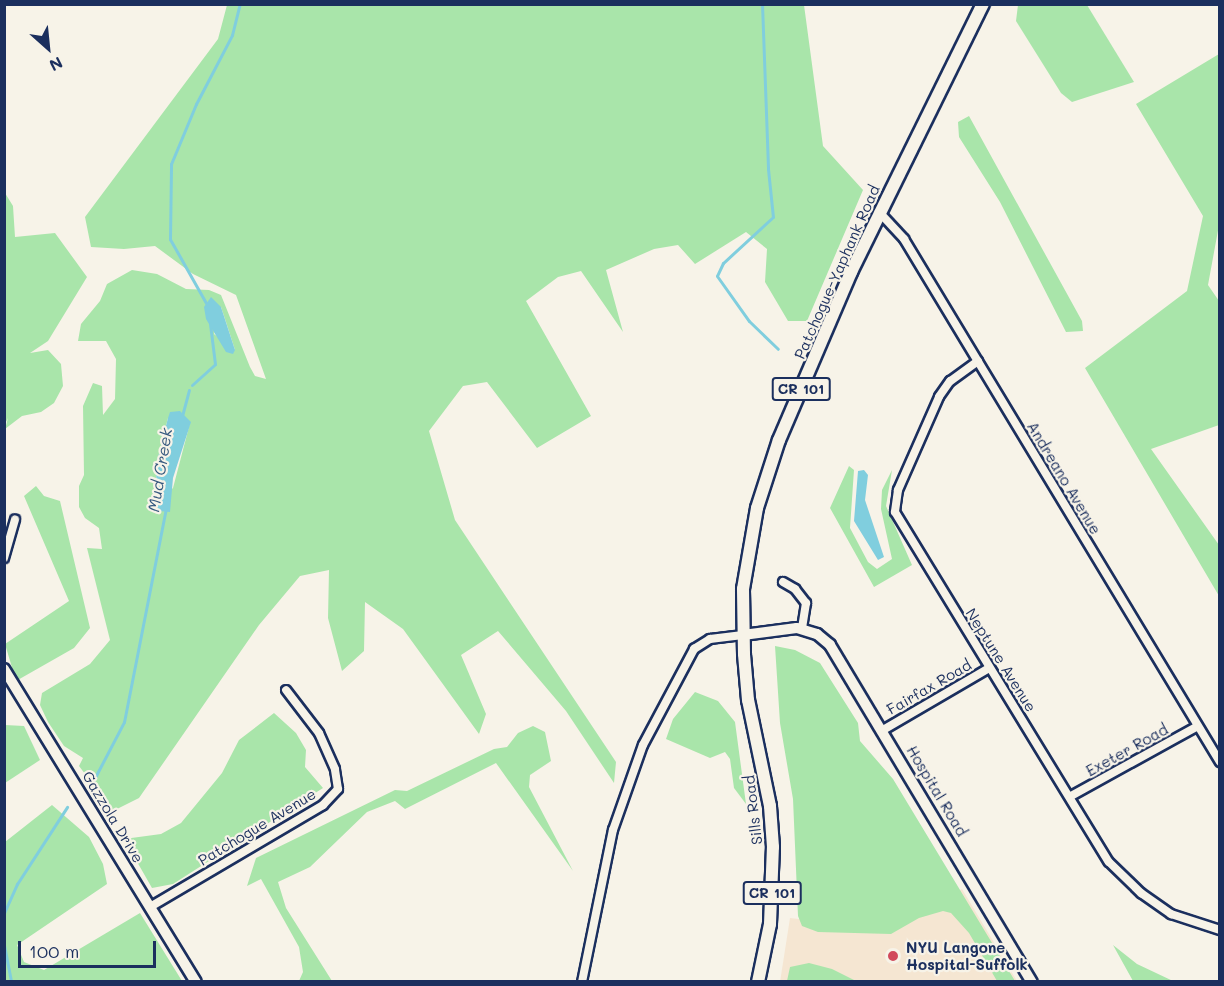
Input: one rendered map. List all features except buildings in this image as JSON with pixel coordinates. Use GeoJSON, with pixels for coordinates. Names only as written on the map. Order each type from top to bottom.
{"type":"FeatureCollection","features":[{"type":"Feature","properties":{"kind":"main road","name":"Patchogue-Yaphank Road"},"geometry":{"type":"LineString","coordinates":[[743,635],[745,570],[767,473],[879,212],[984,4]]}},
{"type":"Feature","properties":{"kind":"main road","name":"Sills Road"},"geometry":{"type":"LineString","coordinates":[[743,635],[748,700],[770,806],[772,847],[770,924],[758,981]]}},
{"type":"Feature","properties":{"kind":"street","name":"Andreano Avenue"},"geometry":{"type":"LineString","coordinates":[[879,212],[904,239],[1196,726],[1220,762]]}},
{"type":"Feature","properties":{"kind":"street","name":"Neptune Avenue"},"geometry":{"type":"LineString","coordinates":[[978,361],[950,381],[939,397],[894,501],[896,512],[989,668],[1071,796],[1109,862],[1141,894],[1171,914],[1220,930]]}},
{"type":"Feature","properties":{"kind":"street"},"geometry":{"type":"LineString","coordinates":[[4,558],[15,520]]}},
{"type":"Feature","properties":{"kind":"street"},"geometry":{"type":"LineString","coordinates":[[582,981],[613,830],[643,745],[697,645],[743,635],[802,629],[806,603],[795,589],[783,582]]}},
{"type":"Feature","properties":{"kind":"street","name":"Hospital Road"},"geometry":{"type":"LineString","coordinates":[[802,629],[830,645],[1032,981]]}},
{"type":"Feature","properties":{"kind":"street","name":"Fairfax Road"},"geometry":{"type":"LineString","coordinates":[[883,730],[989,668]]}},
{"type":"Feature","properties":{"kind":"street","name":"Gazzola Drive"},"geometry":{"type":"LineString","coordinates":[[4,669],[196,981]]}},
{"type":"Feature","properties":{"kind":"street","name":"Patchogue Avenue"},"geometry":{"type":"LineString","coordinates":[[150,907],[323,805],[338,789],[335,769],[319,733],[286,690]]}},
{"type":"Feature","properties":{"kind":"street","name":"Exeter Road"},"geometry":{"type":"LineString","coordinates":[[1071,796],[1196,726]]}},
{"type":"Feature","properties":{"kind":"shaded area","name":"NYU Langone Hospital-Suffolk"},"geometry":{"type":"Polygon","coordinates":[[[962,889],[1017,981],[780,982],[790,918],[887,929],[962,889]]]}},
{"type":"Feature","properties":{"kind":"green space"},"geometry":{"type":"Polygon","coordinates":[[[227,5],[804,5],[823,146],[863,190],[807,321],[788,321],[765,282],[767,249],[746,232],[695,264],[678,245],[654,249],[606,270],[623,332],[581,271],[558,277],[526,301],[591,416],[537,448],[487,382],[463,386],[429,431],[455,520],[616,762],[614,783],[566,711],[498,631],[461,655],[486,714],[479,734],[403,629],[365,602],[364,651],[342,671],[328,618],[329,570],[300,576],[259,625],[139,798],[113,811],[79,766],[83,758],[64,746],[48,722],[40,705],[42,693],[90,664],[110,640],[87,548],[102,549],[99,528],[85,518],[79,507],[79,486],[84,475],[83,406],[93,383],[102,386],[103,415],[115,399],[116,359],[106,341],[78,341],[81,324],[100,301],[107,284],[132,270],[157,274],[186,289],[209,290],[221,295],[250,367],[255,376],[266,379],[236,295],[193,274],[155,246],[124,249],[91,247],[85,217],[218,39],[227,5]],[[221,307],[214,334],[235,350],[226,322],[221,307]],[[168,418],[155,469],[159,493],[154,505],[173,488],[190,423],[168,418]]]}},
{"type":"Feature","properties":{"kind":"green space"},"geometry":{"type":"Polygon","coordinates":[[[1018,5],[1087,5],[1134,82],[1072,102],[1061,93],[1016,21],[1018,5]]]}},
{"type":"Feature","properties":{"kind":"green space"},"geometry":{"type":"Polygon","coordinates":[[[1219,54],[1219,225],[1208,285],[1219,301],[1219,425],[1151,449],[1219,545],[1219,596],[1085,368],[1187,291],[1203,216],[1136,104],[1219,54]]]}},
{"type":"Feature","properties":{"kind":"green space"},"geometry":{"type":"Polygon","coordinates":[[[969,116],[1082,321],[1083,331],[1066,332],[1000,202],[959,137],[958,122],[969,116]]]}},
{"type":"Feature","properties":{"kind":"green space"},"geometry":{"type":"Polygon","coordinates":[[[5,193],[13,206],[15,237],[55,233],[87,277],[48,341],[30,353],[48,350],[61,364],[63,386],[54,403],[41,412],[22,416],[5,429],[8,418],[5,424],[5,193]]]}},
{"type":"Feature","properties":{"kind":"green space"},"geometry":{"type":"Polygon","coordinates":[[[849,466],[854,470],[850,528],[868,562],[877,569],[892,559],[881,509],[882,490],[892,470],[886,506],[912,565],[874,587],[830,508],[849,466]]]}},
{"type":"Feature","properties":{"kind":"green space"},"geometry":{"type":"Polygon","coordinates":[[[36,486],[44,496],[60,501],[90,628],[74,648],[16,681],[5,644],[69,601],[24,496],[36,486]]]}},
{"type":"Feature","properties":{"kind":"green space"},"geometry":{"type":"Polygon","coordinates":[[[775,646],[795,650],[820,663],[858,723],[860,741],[893,779],[1015,981],[997,981],[969,933],[951,913],[943,911],[919,918],[891,934],[818,932],[802,926],[798,916],[793,799],[780,723],[775,646]]]}},
{"type":"Feature","properties":{"kind":"green space"},"geometry":{"type":"Polygon","coordinates":[[[695,692],[718,701],[735,722],[746,804],[734,788],[730,759],[725,752],[710,758],[666,739],[673,719],[695,692]]]}},
{"type":"Feature","properties":{"kind":"green space"},"geometry":{"type":"Polygon","coordinates":[[[274,713],[296,733],[306,750],[305,767],[323,788],[173,884],[152,888],[124,839],[161,834],[181,823],[222,773],[239,740],[274,713]]]}},
{"type":"Feature","properties":{"kind":"green space"},"geometry":{"type":"Polygon","coordinates":[[[5,725],[24,726],[40,760],[5,783],[5,725]]]}},
{"type":"Feature","properties":{"kind":"green space"},"geometry":{"type":"Polygon","coordinates":[[[533,726],[545,732],[551,761],[530,775],[529,787],[573,871],[496,763],[405,809],[395,801],[367,812],[310,867],[278,882],[286,908],[332,981],[299,981],[303,972],[299,947],[261,879],[247,886],[256,858],[395,790],[407,791],[494,749],[507,747],[518,733],[533,726]]]}},
{"type":"Feature","properties":{"kind":"green space"},"geometry":{"type":"Polygon","coordinates":[[[52,805],[89,837],[103,864],[107,884],[17,945],[24,962],[44,970],[140,913],[182,981],[5,981],[5,842],[52,805]]]}},
{"type":"Feature","properties":{"kind":"green space"},"geometry":{"type":"Polygon","coordinates":[[[1113,945],[1137,964],[1173,981],[1133,981],[1113,945]]]}},
{"type":"Feature","properties":{"kind":"green space"},"geometry":{"type":"Polygon","coordinates":[[[809,963],[832,969],[856,981],[787,981],[790,967],[809,963]]]}},
{"type":"Feature","properties":{"kind":"water"},"geometry":{"type":"Polygon","coordinates":[[[211,297],[221,307],[235,350],[233,354],[226,352],[206,319],[204,307],[211,297]]]}},
{"type":"Feature","properties":{"kind":"water"},"geometry":{"type":"Polygon","coordinates":[[[180,411],[191,422],[173,478],[170,512],[159,511],[154,506],[159,493],[155,469],[170,412],[180,411]]]}},
{"type":"Feature","properties":{"kind":"water"},"geometry":{"type":"Polygon","coordinates":[[[864,470],[868,475],[865,500],[884,557],[878,560],[854,521],[858,471],[864,470]]]}},
{"type":"Feature","properties":{"kind":"waterway","name":"Mud Creek"},"geometry":{"type":"LineString","coordinates":[[206,303],[170,239],[171,164],[196,104],[232,35],[240,4]]}},
{"type":"Feature","properties":{"kind":"waterway"},"geometry":{"type":"LineString","coordinates":[[762,4],[768,169],[773,217],[723,263],[717,276],[749,321],[778,349]]}},
{"type":"Feature","properties":{"kind":"waterway","name":"Mud Creek"},"geometry":{"type":"LineString","coordinates":[[192,385],[215,364],[210,324]]}},
{"type":"Feature","properties":{"kind":"waterway","name":"Mud Creek"},"geometry":{"type":"LineString","coordinates":[[182,416],[189,390]]}},
{"type":"Feature","properties":{"kind":"waterway","name":"Mud Creek"},"geometry":{"type":"LineString","coordinates":[[91,785],[124,722],[166,508]]}},
{"type":"Feature","properties":{"kind":"waterway","name":"Mud Creek"},"geometry":{"type":"LineString","coordinates":[[4,913],[17,884],[67,807]]}},
{"type":"Feature","properties":{"kind":"waterway","name":"Mud Creek"},"geometry":{"type":"LineString","coordinates":[[4,945],[11,982]]}},
{"type":"Feature","properties":{"kind":"place","name":"NYU Langone Hospital-Suffolk"},"geometry":{"type":"Point","coordinates":[893,956]}}]}
